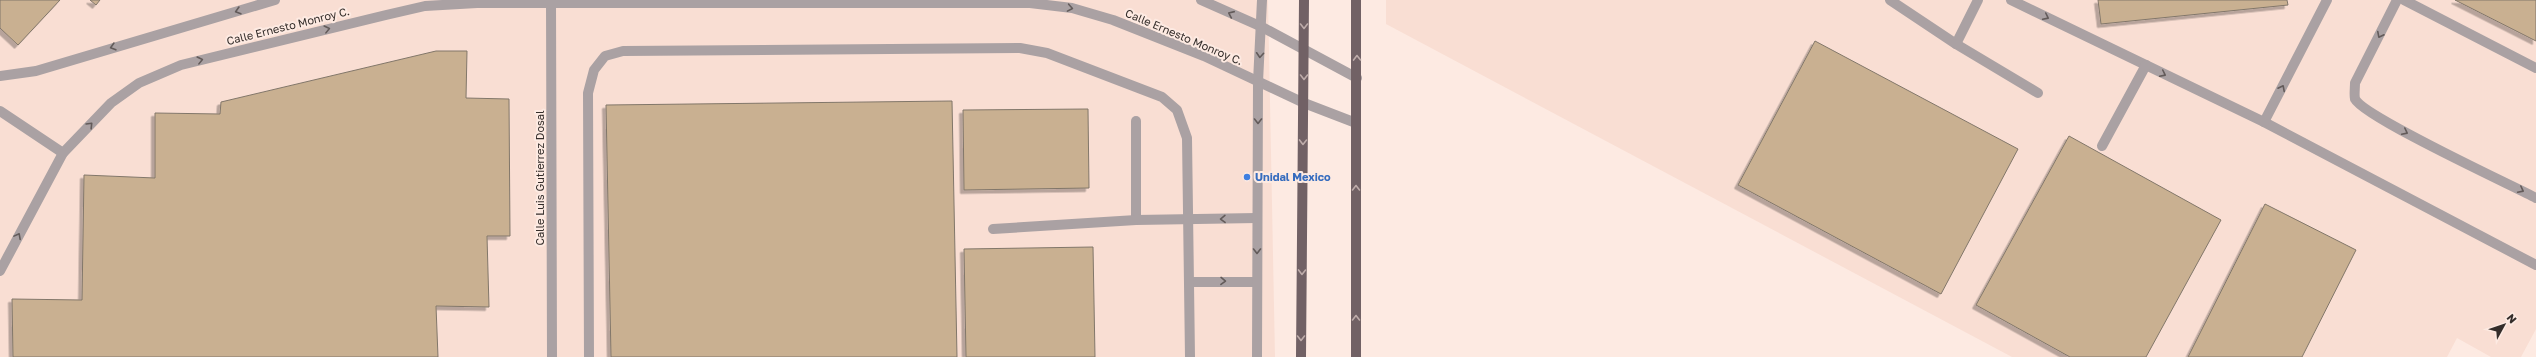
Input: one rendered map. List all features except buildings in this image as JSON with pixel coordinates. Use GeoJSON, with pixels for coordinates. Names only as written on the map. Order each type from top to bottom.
{"type":"FeatureCollection","features":[{"type":"Feature","properties":{"kind":"main road"},"geometry":{"type":"LineString","coordinates":[[1301,357],[1304,0]]}},
{"type":"Feature","properties":{"kind":"main road"},"geometry":{"type":"LineString","coordinates":[[1356,0],[1356,357]]}},
{"type":"Feature","properties":{"kind":"street"},"geometry":{"type":"LineString","coordinates":[[0,76],[36,71],[275,0]]}},
{"type":"Feature","properties":{"kind":"street"},"geometry":{"type":"LineString","coordinates":[[1201,0],[1262,27],[1304,51],[1357,78]]}},
{"type":"Feature","properties":{"kind":"street"},"geometry":{"type":"LineString","coordinates":[[1257,357],[1258,82],[1262,27],[1262,0]]}},
{"type":"Feature","properties":{"kind":"street"},"geometry":{"type":"LineString","coordinates":[[1890,0],[1956,44],[2038,93]]}},
{"type":"Feature","properties":{"kind":"street"},"geometry":{"type":"LineString","coordinates":[[1956,44],[1978,0]]}},
{"type":"Feature","properties":{"kind":"street"},"geometry":{"type":"LineString","coordinates":[[2011,0],[2264,122],[2536,265]]}},
{"type":"Feature","properties":{"kind":"street"},"geometry":{"type":"LineString","coordinates":[[2264,122],[2327,0]]}},
{"type":"Feature","properties":{"kind":"street"},"geometry":{"type":"LineString","coordinates":[[2397,0],[2355,83],[2355,98],[2362,106],[2385,122],[2536,198]]}},
{"type":"Feature","properties":{"kind":"street"},"geometry":{"type":"LineString","coordinates":[[2404,0],[2536,68]]}},
{"type":"Feature","properties":{"kind":"street","name":"Calle Ernesto Monroy C."},"geometry":{"type":"LineString","coordinates":[[0,271],[63,153],[111,104],[139,83],[181,65],[425,6],[477,3],[552,2],[1030,3],[1072,8],[1113,20],[1197,53],[1304,103],[1356,123]]}},
{"type":"Feature","properties":{"kind":"street","name":"Calle Luis Gutierrez Dosal"},"geometry":{"type":"LineString","coordinates":[[552,2],[552,357]]}},
{"type":"Feature","properties":{"kind":"street"},"geometry":{"type":"LineString","coordinates":[[589,357],[588,93],[594,70],[605,56],[623,51],[1020,48],[1047,53],[1162,97],[1177,110],[1187,138],[1190,357]]}},
{"type":"Feature","properties":{"kind":"street"},"geometry":{"type":"LineString","coordinates":[[2102,146],[2146,65]]}},
{"type":"Feature","properties":{"kind":"street"},"geometry":{"type":"LineString","coordinates":[[0,111],[63,153]]}},
{"type":"Feature","properties":{"kind":"street"},"geometry":{"type":"LineString","coordinates":[[1136,121],[1136,220]]}},
{"type":"Feature","properties":{"kind":"street"},"geometry":{"type":"LineString","coordinates":[[993,229],[1136,220],[1258,218]]}},
{"type":"Feature","properties":{"kind":"street"},"geometry":{"type":"LineString","coordinates":[[1189,282],[1257,282]]}},
{"type":"Feature","properties":{"kind":"shaded area"},"geometry":{"type":"Polygon","coordinates":[[[0,0],[1268,0],[1275,357],[0,357],[0,0]]]}},
{"type":"Feature","properties":{"kind":"shaded area"},"geometry":{"type":"Polygon","coordinates":[[[1386,0],[2536,0],[2536,329],[2521,357],[2491,357],[2457,338],[2447,357],[2012,357],[1386,24],[1386,0]]]}},
{"type":"Feature","properties":{"kind":"place","name":"Unidal Mexico"},"geometry":{"type":"Point","coordinates":[1247,177]}}]}
